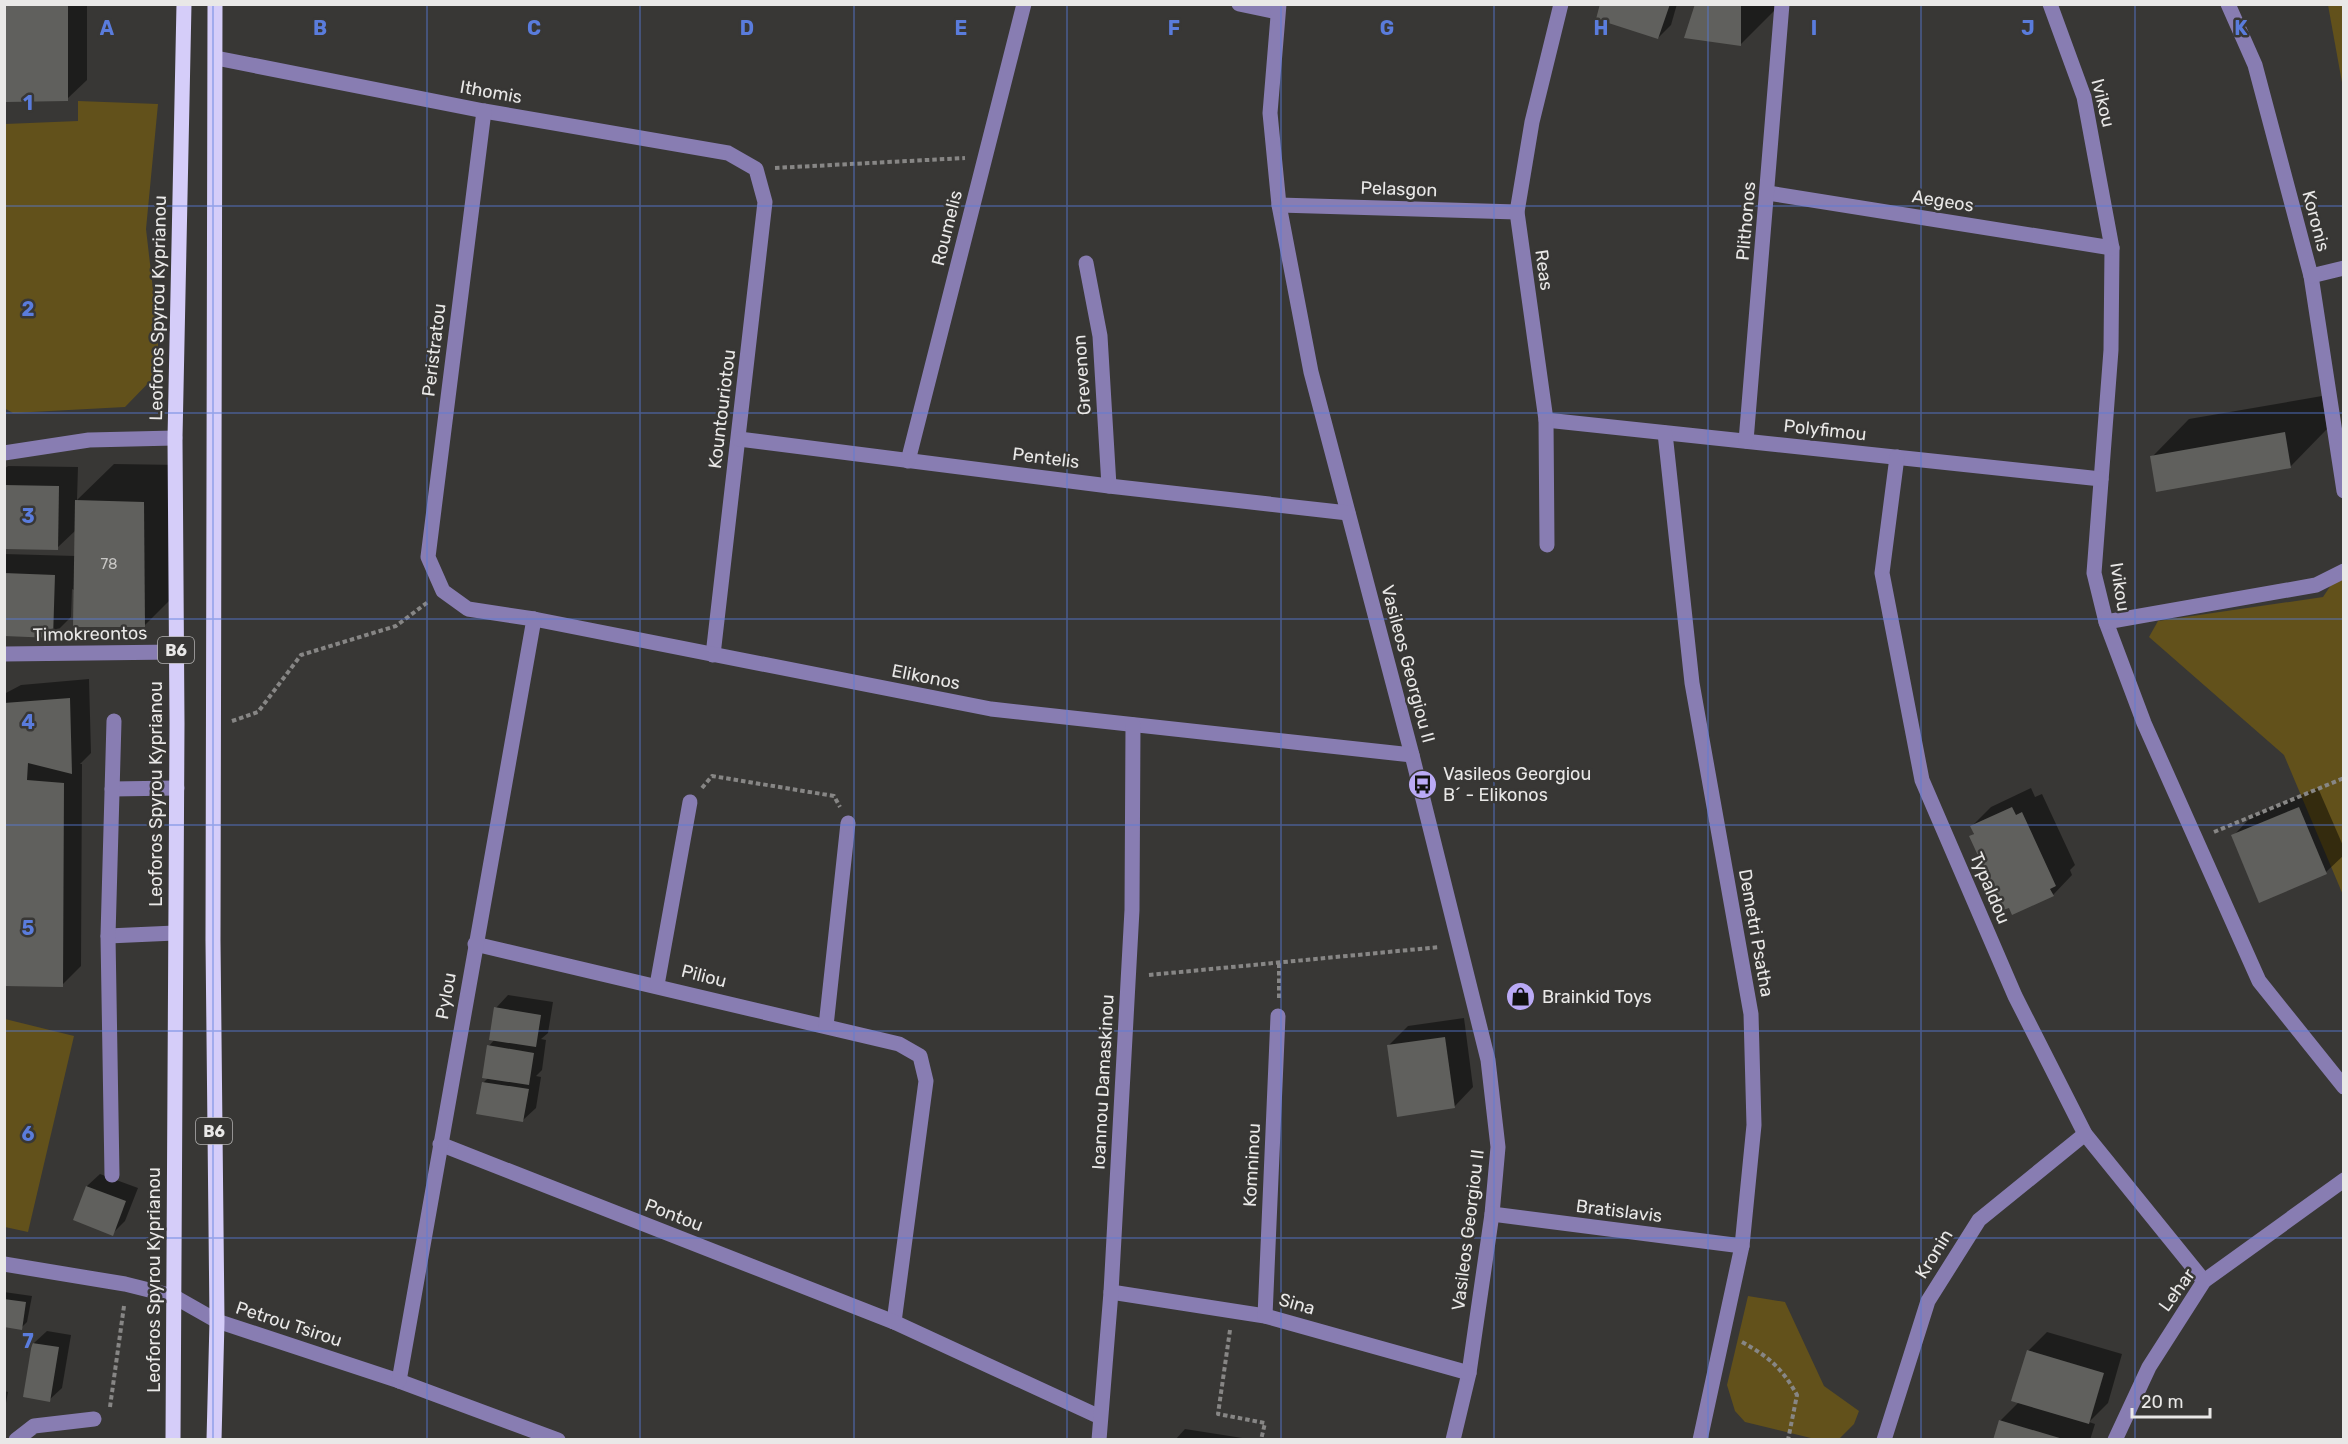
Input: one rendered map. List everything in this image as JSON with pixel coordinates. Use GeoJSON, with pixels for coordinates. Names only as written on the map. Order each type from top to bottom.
{"type":"FeatureCollection","features":[{"type":"Feature","properties":{"kind":"main road","name":"Leoforos Spyrou Kyprianou"},"geometry":{"type":"LineString","coordinates":[[173,1440],[177,788],[175,438],[184,4]]}},
{"type":"Feature","properties":{"kind":"main road","name":"B6"},"geometry":{"type":"LineString","coordinates":[[214,1440],[217,1321],[213,941],[215,4]]}},
{"type":"Feature","properties":{"kind":"street","name":"Roumelis"},"geometry":{"type":"LineString","coordinates":[[908,460],[1024,4]]}},
{"type":"Feature","properties":{"kind":"street"},"geometry":{"type":"LineString","coordinates":[[1239,4],[1278,8]]}},
{"type":"Feature","properties":{"kind":"street","name":"Reas"},"geometry":{"type":"LineString","coordinates":[[1547,545],[1545,420],[1517,212],[1532,122],[1560,4]]}},
{"type":"Feature","properties":{"kind":"street","name":"Plithonos"},"geometry":{"type":"LineString","coordinates":[[1746,441],[1782,4]]}},
{"type":"Feature","properties":{"kind":"street","name":"Ivikou"},"geometry":{"type":"LineString","coordinates":[[2050,4],[2084,97],[2112,248],[2111,350],[2094,573],[2106,622],[2145,723],[2259,981],[2343,1088]]}},
{"type":"Feature","properties":{"kind":"street","name":"Koronis"},"geometry":{"type":"LineString","coordinates":[[2229,4],[2255,65],[2311,276],[2343,491]]}},
{"type":"Feature","properties":{"kind":"street","name":"Vasileos Georgiou II"},"geometry":{"type":"LineString","coordinates":[[1278,8],[1270,113],[1279,204],[1311,372],[1412,755],[1488,1060],[1492,1092],[1498,1147],[1492,1214],[1470,1373],[1453,1440]]}},
{"type":"Feature","properties":{"kind":"street","name":"Ithomis"},"geometry":{"type":"LineString","coordinates":[[216,58],[484,111],[728,153],[756,169]]}},
{"type":"Feature","properties":{"kind":"street","name":"Peristratou"},"geometry":{"type":"LineString","coordinates":[[443,591],[428,557],[484,111]]}},
{"type":"Feature","properties":{"kind":"street","name":"Kountouriotou"},"geometry":{"type":"LineString","coordinates":[[713,655],[765,202],[756,169]]}},
{"type":"Feature","properties":{"kind":"street","name":"Aegeos"},"geometry":{"type":"LineString","coordinates":[[1768,193],[2112,248]]}},
{"type":"Feature","properties":{"kind":"street","name":"Pelasgon"},"geometry":{"type":"LineString","coordinates":[[1279,204],[1517,212]]}},
{"type":"Feature","properties":{"kind":"street","name":"Grevenon"},"geometry":{"type":"LineString","coordinates":[[1086,263],[1100,336],[1109,486]]}},
{"type":"Feature","properties":{"kind":"street"},"geometry":{"type":"LineString","coordinates":[[2311,276],[2343,268]]}},
{"type":"Feature","properties":{"kind":"street","name":"Polyfimou"},"geometry":{"type":"LineString","coordinates":[[1545,420],[2101,479]]}},
{"type":"Feature","properties":{"kind":"street","name":"Demetri Psatha"},"geometry":{"type":"LineString","coordinates":[[1665,433],[1692,683],[1750,1014],[1754,1125],[1742,1246],[1702,1439]]}},
{"type":"Feature","properties":{"kind":"street"},"geometry":{"type":"LineString","coordinates":[[4,453],[89,440],[175,438]]}},
{"type":"Feature","properties":{"kind":"street","name":"Pentelis"},"geometry":{"type":"LineString","coordinates":[[739,439],[1109,486],[1348,513]]}},
{"type":"Feature","properties":{"kind":"street","name":"Typaldou"},"geometry":{"type":"LineString","coordinates":[[1897,457],[1882,573],[1922,780],[2015,996],[2085,1134],[2204,1281]]}},
{"type":"Feature","properties":{"kind":"street"},"geometry":{"type":"LineString","coordinates":[[2106,622],[2316,585],[2343,571]]}},
{"type":"Feature","properties":{"kind":"street","name":"Elikonos"},"geometry":{"type":"LineString","coordinates":[[443,591],[468,609],[534,619],[991,709],[1412,755]]}},
{"type":"Feature","properties":{"kind":"street","name":"Pylou"},"geometry":{"type":"LineString","coordinates":[[399,1381],[534,619]]}},
{"type":"Feature","properties":{"kind":"street","name":"Timokreontos"},"geometry":{"type":"LineString","coordinates":[[4,654],[176,652]]}},
{"type":"Feature","properties":{"kind":"street"},"geometry":{"type":"LineString","coordinates":[[111,1175],[108,936],[114,721]]}},
{"type":"Feature","properties":{"kind":"street","name":"Ioannou Damaskinou"},"geometry":{"type":"LineString","coordinates":[[1098,1440],[1111,1292],[1132,910],[1133,725]]}},
{"type":"Feature","properties":{"kind":"street"},"geometry":{"type":"LineString","coordinates":[[112,789],[177,788]]}},
{"type":"Feature","properties":{"kind":"street"},"geometry":{"type":"LineString","coordinates":[[657,985],[690,802]]}},
{"type":"Feature","properties":{"kind":"street"},"geometry":{"type":"LineString","coordinates":[[826,1026],[848,823]]}},
{"type":"Feature","properties":{"kind":"street"},"geometry":{"type":"LineString","coordinates":[[108,936],[175,933]]}},
{"type":"Feature","properties":{"kind":"street","name":"Piliou"},"geometry":{"type":"LineString","coordinates":[[475,944],[657,985],[899,1044],[920,1056],[926,1081],[894,1322]]}},
{"type":"Feature","properties":{"kind":"street","name":"Komninou"},"geometry":{"type":"LineString","coordinates":[[1265,1316],[1278,1016]]}},
{"type":"Feature","properties":{"kind":"street","name":"Kronin"},"geometry":{"type":"LineString","coordinates":[[1884,1440],[1928,1301],[1979,1220],[2085,1134]]}},
{"type":"Feature","properties":{"kind":"street","name":"Pontou"},"geometry":{"type":"LineString","coordinates":[[440,1144],[894,1322],[1100,1417]]}},
{"type":"Feature","properties":{"kind":"street","name":"Lehar"},"geometry":{"type":"LineString","coordinates":[[2115,1440],[2149,1367],[2204,1281],[2343,1180]]}},
{"type":"Feature","properties":{"kind":"street","name":"Bratislavis"},"geometry":{"type":"LineString","coordinates":[[1492,1214],[1742,1246]]}},
{"type":"Feature","properties":{"kind":"street","name":"Petrou Tsirou"},"geometry":{"type":"LineString","coordinates":[[4,1264],[125,1284],[173,1296],[217,1321],[399,1381],[558,1440]]}},
{"type":"Feature","properties":{"kind":"street","name":"Sina"},"geometry":{"type":"LineString","coordinates":[[1111,1292],[1265,1316],[1470,1373]]}},
{"type":"Feature","properties":{"kind":"street"},"geometry":{"type":"LineString","coordinates":[[16,1440],[34,1426],[94,1419]]}},
{"type":"Feature","properties":{"kind":"path"},"geometry":{"type":"LineString","coordinates":[[756,169],[985,156]]}},
{"type":"Feature","properties":{"kind":"path"},"geometry":{"type":"LineString","coordinates":[[223,724],[258,712],[301,655],[396,626],[443,591]]}},
{"type":"Feature","properties":{"kind":"path"},"geometry":{"type":"LineString","coordinates":[[690,802],[712,776],[834,796],[848,823]]}},
{"type":"Feature","properties":{"kind":"path"},"geometry":{"type":"LineString","coordinates":[[2196,840],[2343,778]]}},
{"type":"Feature","properties":{"kind":"path"},"geometry":{"type":"LineString","coordinates":[[1128,976],[1459,945]]}},
{"type":"Feature","properties":{"kind":"path"},"geometry":{"type":"LineString","coordinates":[[1278,1016],[1279,963]]}},
{"type":"Feature","properties":{"kind":"path"},"geometry":{"type":"LineString","coordinates":[[94,1419],[110,1410],[124,1306]]}},
{"type":"Feature","properties":{"kind":"path"},"geometry":{"type":"LineString","coordinates":[[1233,1311],[1218,1414],[1264,1423],[1261,1440]]}},
{"type":"Feature","properties":{"kind":"path"},"geometry":{"type":"LineString","coordinates":[[1740,1341],[1761,1352],[1785,1374],[1797,1395],[1788,1440]]}},
{"type":"Feature","properties":{"kind":"shaded area"},"geometry":{"type":"Polygon","coordinates":[[[2328,5],[2343,5],[2343,88],[2328,5]]]}},
{"type":"Feature","properties":{"kind":"shaded area"},"geometry":{"type":"Polygon","coordinates":[[[78,101],[158,104],[146,229],[158,333],[158,373],[125,407],[13,413],[4,408],[5,124],[78,121],[78,101]]]}},
{"type":"Feature","properties":{"kind":"shaded area"},"geometry":{"type":"Polygon","coordinates":[[[2343,567],[2343,895],[2284,755],[2149,637],[2158,621],[2323,597],[2343,567]]]}},
{"type":"Feature","properties":{"kind":"shaded area"},"geometry":{"type":"Polygon","coordinates":[[[5,1019],[74,1036],[28,1232],[5,1227],[5,1019]]]}},
{"type":"Feature","properties":{"kind":"shaded area"},"geometry":{"type":"Polygon","coordinates":[[[1748,1296],[1785,1302],[1824,1386],[1859,1411],[1854,1424],[1838,1440],[1815,1439],[1745,1422],[1735,1411],[1727,1385],[1748,1296]]]}},
{"type":"Feature","properties":{"kind":"building"},"geometry":{"type":"Polygon","coordinates":[[[6,4],[68,4],[68,101],[6,102],[6,4]]]}},
{"type":"Feature","properties":{"kind":"building"},"geometry":{"type":"Polygon","coordinates":[[[1600,4],[1670,4],[1658,39],[1596,19],[1600,4]]]}},
{"type":"Feature","properties":{"kind":"building"},"geometry":{"type":"Polygon","coordinates":[[[1695,4],[1741,4],[1741,46],[1684,38],[1695,4]]]}},
{"type":"Feature","properties":{"kind":"building"},"geometry":{"type":"Polygon","coordinates":[[[2285,432],[2291,468],[2156,492],[2150,456],[2285,432]]]}},
{"type":"Feature","properties":{"kind":"building"},"geometry":{"type":"Polygon","coordinates":[[[4,485],[59,486],[58,550],[4,549],[4,485]]]}},
{"type":"Feature","properties":{"kind":"building"},"geometry":{"type":"Polygon","coordinates":[[[75,500],[144,502],[145,627],[73,627],[75,500]]]}},
{"type":"Feature","properties":{"kind":"building"},"geometry":{"type":"Polygon","coordinates":[[[4,573],[55,575],[53,638],[4,636],[4,573]]]}},
{"type":"Feature","properties":{"kind":"building"},"geometry":{"type":"Polygon","coordinates":[[[70,698],[72,774],[28,763],[27,780],[64,783],[63,987],[4,986],[4,703],[70,698]]]}},
{"type":"Feature","properties":{"kind":"building"},"geometry":{"type":"Polygon","coordinates":[[[2012,807],[2016,815],[2022,812],[2056,886],[2050,889],[2054,896],[2012,915],[2009,908],[2003,910],[1969,836],[1974,834],[1970,826],[2012,807]]]}},
{"type":"Feature","properties":{"kind":"building"},"geometry":{"type":"Polygon","coordinates":[[[2299,807],[2327,874],[2259,903],[2231,835],[2299,807]]]}},
{"type":"Feature","properties":{"kind":"building"},"geometry":{"type":"Polygon","coordinates":[[[494,1007],[541,1015],[536,1047],[489,1040],[494,1007]]]}},
{"type":"Feature","properties":{"kind":"building"},"geometry":{"type":"Polygon","coordinates":[[[1445,1037],[1455,1108],[1397,1117],[1387,1045],[1445,1037]]]}},
{"type":"Feature","properties":{"kind":"building"},"geometry":{"type":"Polygon","coordinates":[[[487,1045],[534,1053],[529,1085],[482,1078],[487,1045]]]}},
{"type":"Feature","properties":{"kind":"building"},"geometry":{"type":"Polygon","coordinates":[[[482,1082],[529,1089],[523,1122],[476,1114],[482,1082]]]}},
{"type":"Feature","properties":{"kind":"building"},"geometry":{"type":"Polygon","coordinates":[[[86,1186],[126,1201],[113,1236],[73,1220],[86,1186]]]}},
{"type":"Feature","properties":{"kind":"building"},"geometry":{"type":"Polygon","coordinates":[[[4,1299],[26,1302],[22,1330],[4,1327],[4,1299]]]}},
{"type":"Feature","properties":{"kind":"building"},"geometry":{"type":"Polygon","coordinates":[[[32,1343],[59,1347],[50,1402],[23,1397],[32,1343]]]}},
{"type":"Feature","properties":{"kind":"building"},"geometry":{"type":"Polygon","coordinates":[[[2027,1350],[2104,1373],[2089,1424],[2011,1401],[2027,1350]]]}},
{"type":"Feature","properties":{"kind":"building"},"geometry":{"type":"Polygon","coordinates":[[[1999,1420],[2063,1439],[1993,1440],[1999,1420]]]}},
{"type":"Feature","properties":{"kind":"place","name":"Vasileos Georgiou B´ - Elikonos"},"geometry":{"type":"Point","coordinates":[1422,784]}},
{"type":"Feature","properties":{"kind":"place","name":"Brainkid Toys"},"geometry":{"type":"Point","coordinates":[1521,997]}}]}
